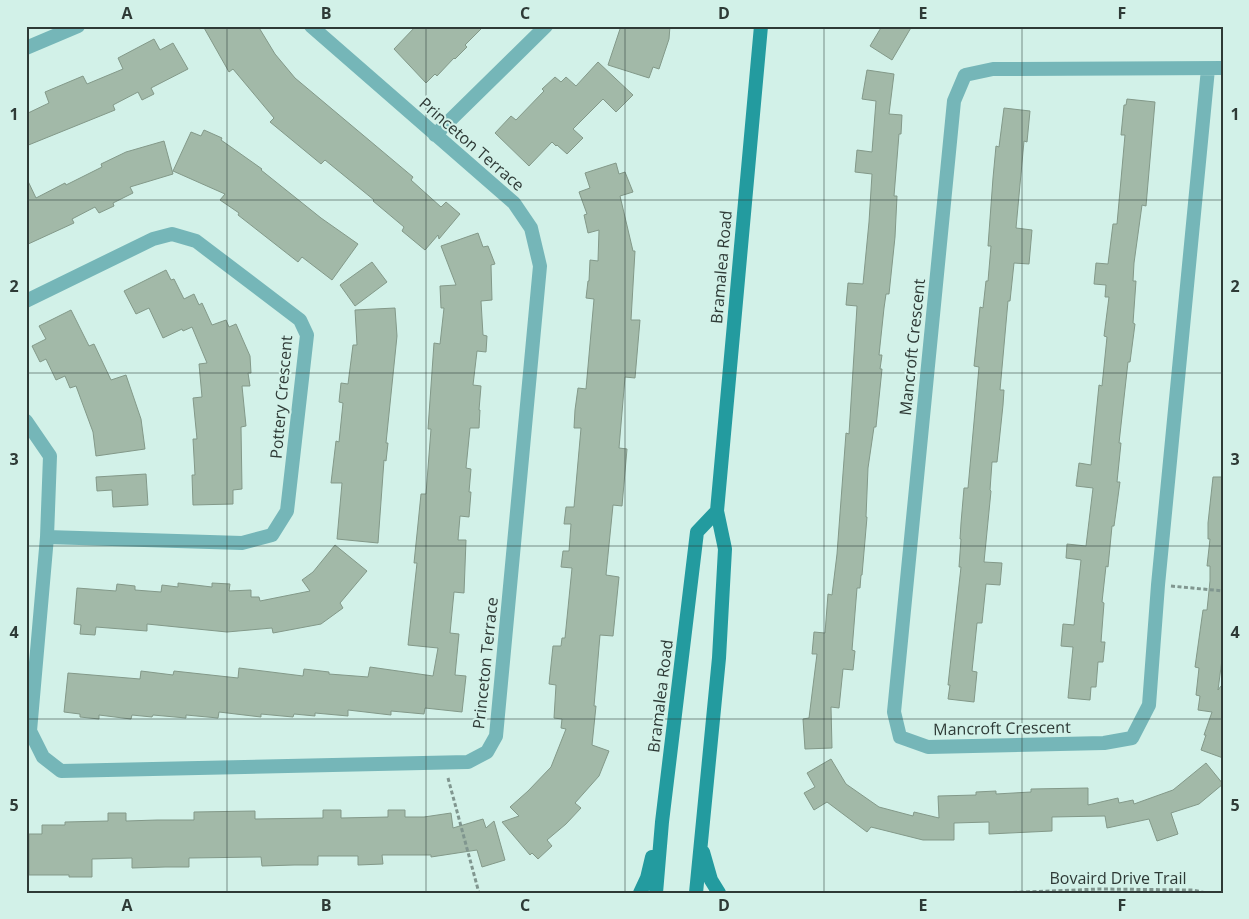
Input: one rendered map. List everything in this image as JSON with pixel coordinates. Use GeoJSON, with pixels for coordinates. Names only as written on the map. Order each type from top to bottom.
{"type":"FeatureCollection","features":[{"type":"Feature","properties":{"kind":"main road","name":"Bramalea Road"},"geometry":{"type":"LineString","coordinates":[[696,893],[719,658],[725,549],[717,511],[761,26]]}},
{"type":"Feature","properties":{"kind":"main road","name":"Bramalea Road"},"geometry":{"type":"LineString","coordinates":[[656,893],[662,822],[697,532],[717,511]]}},
{"type":"Feature","properties":{"kind":"main road"},"geometry":{"type":"LineString","coordinates":[[640,893],[647,878],[662,822]]}},
{"type":"Feature","properties":{"kind":"main road"},"geometry":{"type":"LineString","coordinates":[[701,845],[712,880],[720,893]]}},
{"type":"Feature","properties":{"kind":"street"},"geometry":{"type":"LineString","coordinates":[[26,48],[78,26]]}},
{"type":"Feature","properties":{"kind":"street","name":"Princeton Terrace"},"geometry":{"type":"LineString","coordinates":[[26,421],[50,456],[47,537],[30,731],[43,757],[61,771],[468,762],[487,752],[496,736],[540,266],[531,228],[514,203],[311,26]]}},
{"type":"Feature","properties":{"kind":"street"},"geometry":{"type":"LineString","coordinates":[[435,135],[546,26]]}},
{"type":"Feature","properties":{"kind":"street","name":"Mancroft Crescent"},"geometry":{"type":"LineString","coordinates":[[1208,69],[1158,585],[1149,705],[1132,738],[1104,743],[928,747],[900,737],[894,712],[947,170],[954,100],[965,75],[993,69],[1223,68]]}},
{"type":"Feature","properties":{"kind":"street","name":"Pottery Crescent"},"geometry":{"type":"LineString","coordinates":[[26,301],[153,239],[172,234],[196,241],[300,320],[307,335],[287,511],[272,536],[242,543],[47,537]]}},
{"type":"Feature","properties":{"kind":"path"},"geometry":{"type":"LineString","coordinates":[[1158,585],[1223,591]]}},
{"type":"Feature","properties":{"kind":"path"},"geometry":{"type":"LineString","coordinates":[[444,762],[479,893]]}},
{"type":"Feature","properties":{"kind":"path","name":"Bovaird Drive Trail"},"geometry":{"type":"LineString","coordinates":[[1000,893],[1100,889],[1193,890],[1206,893]]}},
{"type":"Feature","properties":{"kind":"building"},"geometry":{"type":"Polygon","coordinates":[[[203,26],[258,26],[275,54],[295,78],[413,177],[411,180],[441,207],[446,202],[460,214],[439,239],[438,235],[425,250],[402,231],[404,227],[374,200],[325,160],[321,164],[270,122],[274,118],[233,69],[229,72],[203,26]]]}},
{"type":"Feature","properties":{"kind":"building"},"geometry":{"type":"Polygon","coordinates":[[[416,26],[484,26],[465,45],[467,47],[455,59],[437,76],[435,74],[426,83],[394,49],[416,26]]]}},
{"type":"Feature","properties":{"kind":"building"},"geometry":{"type":"Polygon","coordinates":[[[621,26],[670,26],[669,39],[659,69],[653,67],[649,78],[608,65],[621,26]]]}},
{"type":"Feature","properties":{"kind":"building"},"geometry":{"type":"Polygon","coordinates":[[[882,26],[912,26],[892,60],[870,46],[882,26]]]}},
{"type":"Feature","properties":{"kind":"building"},"geometry":{"type":"Polygon","coordinates":[[[154,39],[160,50],[173,43],[188,69],[151,88],[154,94],[142,100],[138,92],[113,105],[115,110],[26,146],[26,114],[49,103],[45,92],[83,76],[87,84],[123,69],[118,58],[154,39]]]}},
{"type":"Feature","properties":{"kind":"building"},"geometry":{"type":"Polygon","coordinates":[[[598,62],[633,95],[616,112],[603,99],[573,129],[583,138],[567,154],[552,142],[529,166],[495,133],[511,116],[516,120],[544,91],[542,89],[555,77],[561,82],[566,77],[576,86],[598,62]]]}},
{"type":"Feature","properties":{"kind":"building"},"geometry":{"type":"Polygon","coordinates":[[[867,70],[894,74],[889,114],[902,115],[894,196],[897,196],[895,237],[889,294],[886,294],[879,355],[882,355],[880,369],[882,369],[876,427],[874,427],[868,468],[867,517],[862,575],[860,588],[857,588],[852,650],[855,651],[853,670],[843,669],[839,708],[831,707],[832,748],[805,749],[803,719],[809,718],[817,654],[812,654],[814,632],[825,633],[828,594],[832,595],[846,433],[849,434],[857,306],[846,305],[848,283],[863,284],[869,222],[872,174],[855,172],[857,150],[872,152],[876,101],[862,99],[867,70]]]}},
{"type":"Feature","properties":{"kind":"building"},"geometry":{"type":"Polygon","coordinates":[[[1127,99],[1155,102],[1146,206],[1142,205],[1134,263],[1133,281],[1136,281],[1133,323],[1135,324],[1130,362],[1128,362],[1119,443],[1121,443],[1117,482],[1120,482],[1102,602],[1104,603],[1101,642],[1105,642],[1103,662],[1098,662],[1096,687],[1091,687],[1090,700],[1068,698],[1073,647],[1061,646],[1063,624],[1074,625],[1081,560],[1066,558],[1067,544],[1086,546],[1093,488],[1076,486],[1079,463],[1091,465],[1099,385],[1102,386],[1107,337],[1104,336],[1109,297],[1105,297],[1106,285],[1094,284],[1096,263],[1108,264],[1113,224],[1117,224],[1125,135],[1121,135],[1124,105],[1126,105],[1127,99]]]}},
{"type":"Feature","properties":{"kind":"building"},"geometry":{"type":"Polygon","coordinates":[[[1004,108],[1030,111],[1027,142],[1024,141],[1016,228],[1032,230],[1029,264],[1014,263],[1010,301],[1008,301],[1000,390],[1004,390],[1003,405],[997,462],[992,462],[984,562],[1002,563],[1000,585],[986,584],[982,623],[977,623],[972,671],[977,672],[974,702],[948,699],[950,685],[948,685],[961,567],[959,567],[960,539],[964,488],[968,488],[979,367],[974,366],[980,307],[983,308],[986,281],[988,281],[991,246],[988,246],[993,178],[996,146],[999,147],[1004,108]]]}},
{"type":"Feature","properties":{"kind":"building"},"geometry":{"type":"Polygon","coordinates":[[[204,130],[222,138],[221,140],[262,169],[321,218],[358,244],[332,280],[302,257],[298,262],[238,215],[239,213],[220,200],[225,194],[173,171],[191,132],[201,136],[204,130]]]}},
{"type":"Feature","properties":{"kind":"building"},"geometry":{"type":"Polygon","coordinates":[[[164,141],[173,174],[130,187],[133,193],[113,203],[114,206],[99,213],[95,207],[72,219],[74,223],[26,245],[26,177],[36,198],[102,167],[101,164],[126,152],[164,141]]]}},
{"type":"Feature","properties":{"kind":"building"},"geometry":{"type":"Polygon","coordinates":[[[616,163],[619,174],[625,172],[633,192],[620,196],[633,251],[635,251],[631,320],[640,320],[635,378],[625,377],[619,448],[627,449],[622,506],[613,505],[606,575],[619,577],[613,636],[600,635],[594,706],[596,706],[592,745],[609,751],[599,776],[575,803],[581,808],[547,840],[552,846],[538,859],[532,853],[530,855],[502,822],[519,816],[510,807],[551,767],[566,729],[561,728],[562,719],[554,718],[556,685],[549,684],[553,646],[561,646],[562,638],[565,638],[572,568],[561,567],[563,551],[569,551],[571,524],[564,524],[566,507],[574,507],[581,428],[574,428],[575,410],[578,388],[586,389],[594,299],[586,298],[590,260],[598,261],[599,230],[588,233],[584,215],[587,214],[579,192],[590,188],[585,173],[616,163]]]}},
{"type":"Feature","properties":{"kind":"building"},"geometry":{"type":"Polygon","coordinates":[[[478,233],[483,247],[488,246],[495,264],[491,265],[492,300],[481,301],[483,335],[487,336],[486,352],[477,351],[473,385],[481,386],[479,428],[470,428],[466,468],[471,469],[469,517],[460,516],[458,540],[466,540],[464,593],[454,592],[450,633],[459,634],[455,675],[466,676],[462,712],[425,708],[424,714],[391,711],[391,715],[348,710],[348,716],[315,713],[315,716],[294,714],[293,717],[261,714],[261,717],[219,712],[218,718],[186,715],[186,718],[132,715],[131,719],[99,715],[99,719],[80,717],[80,714],[64,712],[68,673],[140,679],[141,671],[173,675],[174,671],[238,678],[239,668],[303,676],[304,669],[329,672],[329,674],[368,677],[370,667],[433,676],[438,648],[408,645],[417,563],[414,563],[421,494],[426,494],[431,429],[428,429],[434,343],[440,344],[444,308],[441,308],[440,286],[456,285],[441,246],[478,233]]]}},
{"type":"Feature","properties":{"kind":"building"},"geometry":{"type":"Polygon","coordinates":[[[372,262],[387,282],[355,306],[340,285],[372,262]]]}},
{"type":"Feature","properties":{"kind":"building"},"geometry":{"type":"Polygon","coordinates":[[[166,270],[171,280],[174,279],[184,299],[194,294],[199,305],[202,303],[212,325],[226,320],[229,327],[236,324],[250,356],[251,373],[248,373],[250,386],[242,386],[246,426],[241,427],[242,489],[233,490],[233,504],[193,505],[192,475],[195,475],[193,439],[197,439],[193,398],[202,397],[199,364],[207,363],[192,327],[183,331],[182,329],[163,338],[149,308],[136,314],[124,291],[166,270]]]}},
{"type":"Feature","properties":{"kind":"building"},"geometry":{"type":"Polygon","coordinates":[[[395,308],[397,336],[386,443],[388,443],[386,461],[384,460],[378,543],[337,539],[342,483],[331,483],[336,441],[339,442],[343,403],[339,402],[341,383],[348,384],[353,345],[357,345],[355,310],[395,308]]]}},
{"type":"Feature","properties":{"kind":"building"},"geometry":{"type":"Polygon","coordinates":[[[71,310],[89,346],[94,344],[111,380],[126,375],[141,419],[145,449],[96,456],[93,432],[76,386],[70,388],[65,376],[56,380],[46,359],[40,362],[32,346],[46,339],[39,326],[71,310]]]}},
{"type":"Feature","properties":{"kind":"building"},"geometry":{"type":"Polygon","coordinates":[[[146,474],[148,505],[113,507],[112,490],[97,491],[96,477],[146,474]]]}},
{"type":"Feature","properties":{"kind":"building"},"geometry":{"type":"Polygon","coordinates":[[[1213,477],[1223,477],[1223,652],[1218,690],[1223,686],[1223,758],[1201,750],[1212,712],[1198,710],[1200,696],[1196,695],[1199,668],[1195,667],[1203,610],[1207,610],[1210,581],[1210,566],[1207,566],[1210,539],[1208,539],[1208,523],[1213,477]]]}},
{"type":"Feature","properties":{"kind":"building"},"geometry":{"type":"Polygon","coordinates":[[[335,545],[367,571],[340,603],[343,608],[321,624],[273,633],[272,628],[227,632],[147,624],[147,631],[96,627],[95,635],[80,634],[81,625],[74,624],[77,588],[116,591],[117,584],[135,586],[135,590],[161,592],[162,585],[178,587],[178,583],[212,587],[212,583],[230,584],[229,591],[251,590],[251,597],[259,597],[260,601],[310,591],[302,580],[313,572],[335,545]]]}},
{"type":"Feature","properties":{"kind":"building"},"geometry":{"type":"Polygon","coordinates":[[[831,759],[846,784],[879,807],[913,816],[914,812],[939,818],[938,796],[976,795],[976,792],[996,791],[996,794],[1031,792],[1031,789],[1088,788],[1088,805],[1118,798],[1119,803],[1133,800],[1134,804],[1173,790],[1206,763],[1223,784],[1199,804],[1171,813],[1178,834],[1157,841],[1149,819],[1107,828],[1105,816],[1052,817],[1052,831],[989,834],[989,822],[954,823],[954,840],[923,840],[871,827],[867,832],[827,802],[814,810],[804,793],[815,787],[807,773],[831,759]]]}},
{"type":"Feature","properties":{"kind":"building"},"geometry":{"type":"Polygon","coordinates":[[[323,810],[341,810],[341,818],[388,817],[388,810],[405,810],[405,817],[424,817],[451,813],[453,828],[483,819],[486,828],[494,821],[505,860],[482,867],[477,850],[431,857],[431,855],[382,855],[383,864],[358,865],[358,856],[318,856],[318,865],[262,866],[261,857],[189,858],[189,867],[132,868],[132,858],[92,859],[92,877],[29,875],[29,834],[42,834],[42,825],[65,825],[65,822],[108,821],[108,813],[126,813],[126,821],[194,820],[194,812],[255,811],[255,819],[323,818],[323,810]]]}}]}
